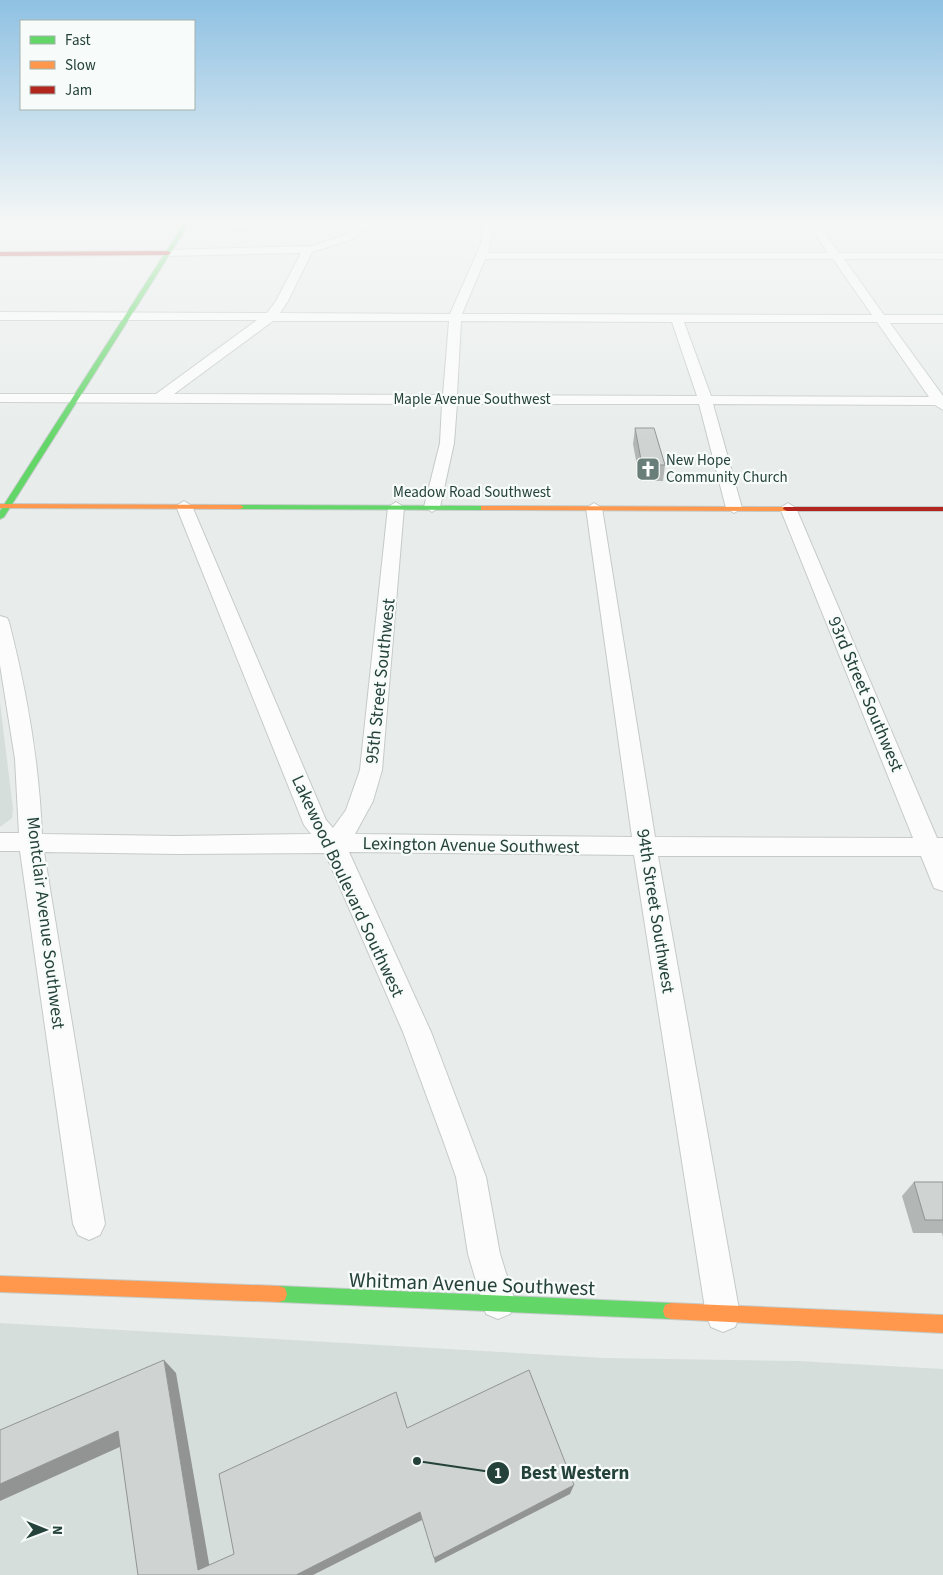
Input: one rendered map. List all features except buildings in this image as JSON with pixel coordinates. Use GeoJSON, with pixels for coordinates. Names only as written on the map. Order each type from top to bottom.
{"type":"FeatureCollection","features":[{"type":"Feature","properties":{"kind":"street"},"geometry":{"type":"LineString","coordinates":[[0,517],[3,506],[78,397],[141,296]]}},
{"type":"Feature","properties":{"kind":"street"},"geometry":{"type":"LineString","coordinates":[[161,397],[270,317],[287,296]]}},
{"type":"Feature","properties":{"kind":"street"},"geometry":{"type":"LineString","coordinates":[[432,507],[445,451],[455,317],[464,296]]}},
{"type":"Feature","properties":{"kind":"street"},"geometry":{"type":"LineString","coordinates":[[865,296],[942,403]]}},
{"type":"Feature","properties":{"kind":"street"},"geometry":{"type":"LineString","coordinates":[[0,316],[943,320]]}},
{"type":"Feature","properties":{"kind":"street"},"geometry":{"type":"LineString","coordinates":[[677,318],[705,400],[734,508]]}},
{"type":"Feature","properties":{"kind":"street","name":"Maple Avenue Southwest"},"geometry":{"type":"LineString","coordinates":[[0,398],[450,398],[942,403]]}},
{"type":"Feature","properties":{"kind":"street","name":"Meadow Road Southwest"},"geometry":{"type":"LineString","coordinates":[[3,506],[943,509]]}},
{"type":"Feature","properties":{"kind":"street","name":"Lakewood Boulevard Southwest"},"geometry":{"type":"LineString","coordinates":[[184,506],[316,825],[333,844],[417,1032],[471,1177],[484,1254],[498,1302]]}},
{"type":"Feature","properties":{"kind":"street","name":"95th Street Southwest"},"geometry":{"type":"LineString","coordinates":[[333,844],[356,817],[364,798],[371,770],[396,507]]}},
{"type":"Feature","properties":{"kind":"street","name":"94th Street Southwest"},"geometry":{"type":"LineString","coordinates":[[594,508],[645,847],[723,1314]]}},
{"type":"Feature","properties":{"kind":"street","name":"93rd Street Southwest"},"geometry":{"type":"LineString","coordinates":[[788,508],[936,847],[943,881]]}},
{"type":"Feature","properties":{"kind":"street","name":"Montclair Avenue Southwest"},"geometry":{"type":"LineString","coordinates":[[0,622],[6,647],[30,790],[31,842],[89,1224]]}},
{"type":"Feature","properties":{"kind":"street","name":"Lexington Avenue Southwest"},"geometry":{"type":"LineString","coordinates":[[0,842],[177,845],[333,844],[364,842],[645,847],[936,847]]}},
{"type":"Feature","properties":{"kind":"street","name":"Whitman Avenue Southwest"},"geometry":{"type":"LineString","coordinates":[[0,1284],[498,1302],[943,1324]]}},
{"type":"Feature","properties":{"kind":"shaded area"},"geometry":{"type":"Polygon","coordinates":[[[0,702],[13,809],[12,818],[0,827],[0,702]]]}},
{"type":"Feature","properties":{"kind":"shaded area"},"geometry":{"type":"Polygon","coordinates":[[[0,1323],[605,1358],[798,1361],[943,1369],[943,1575],[0,1575],[0,1323]]]}},
{"type":"Feature","properties":{"kind":"traffic: fast"},"geometry":{"type":"LineString","coordinates":[[0,517],[141,296]]}},
{"type":"Feature","properties":{"kind":"traffic: fast"},"geometry":{"type":"LineString","coordinates":[[240,507],[484,508]]}},
{"type":"Feature","properties":{"kind":"traffic: fast"},"geometry":{"type":"LineString","coordinates":[[279,1294],[671,1311]]}},
{"type":"Feature","properties":{"kind":"traffic: slow"},"geometry":{"type":"LineString","coordinates":[[0,506],[240,507]]}},
{"type":"Feature","properties":{"kind":"traffic: slow"},"geometry":{"type":"LineString","coordinates":[[484,508],[787,509]]}},
{"type":"Feature","properties":{"kind":"traffic: slow"},"geometry":{"type":"LineString","coordinates":[[0,1284],[279,1294]]}},
{"type":"Feature","properties":{"kind":"traffic: slow"},"geometry":{"type":"LineString","coordinates":[[671,1311],[943,1324]]}},
{"type":"Feature","properties":{"kind":"traffic: jam"},"geometry":{"type":"LineString","coordinates":[[787,509],[943,509]]}},
{"type":"Feature","properties":{"kind":"place","name":"New Hope Community Church"},"geometry":{"type":"Point","coordinates":[648,469]}},
{"type":"Feature","properties":{"kind":"place","name":"Best Western"},"geometry":{"type":"Point","coordinates":[417,1461]}}]}
